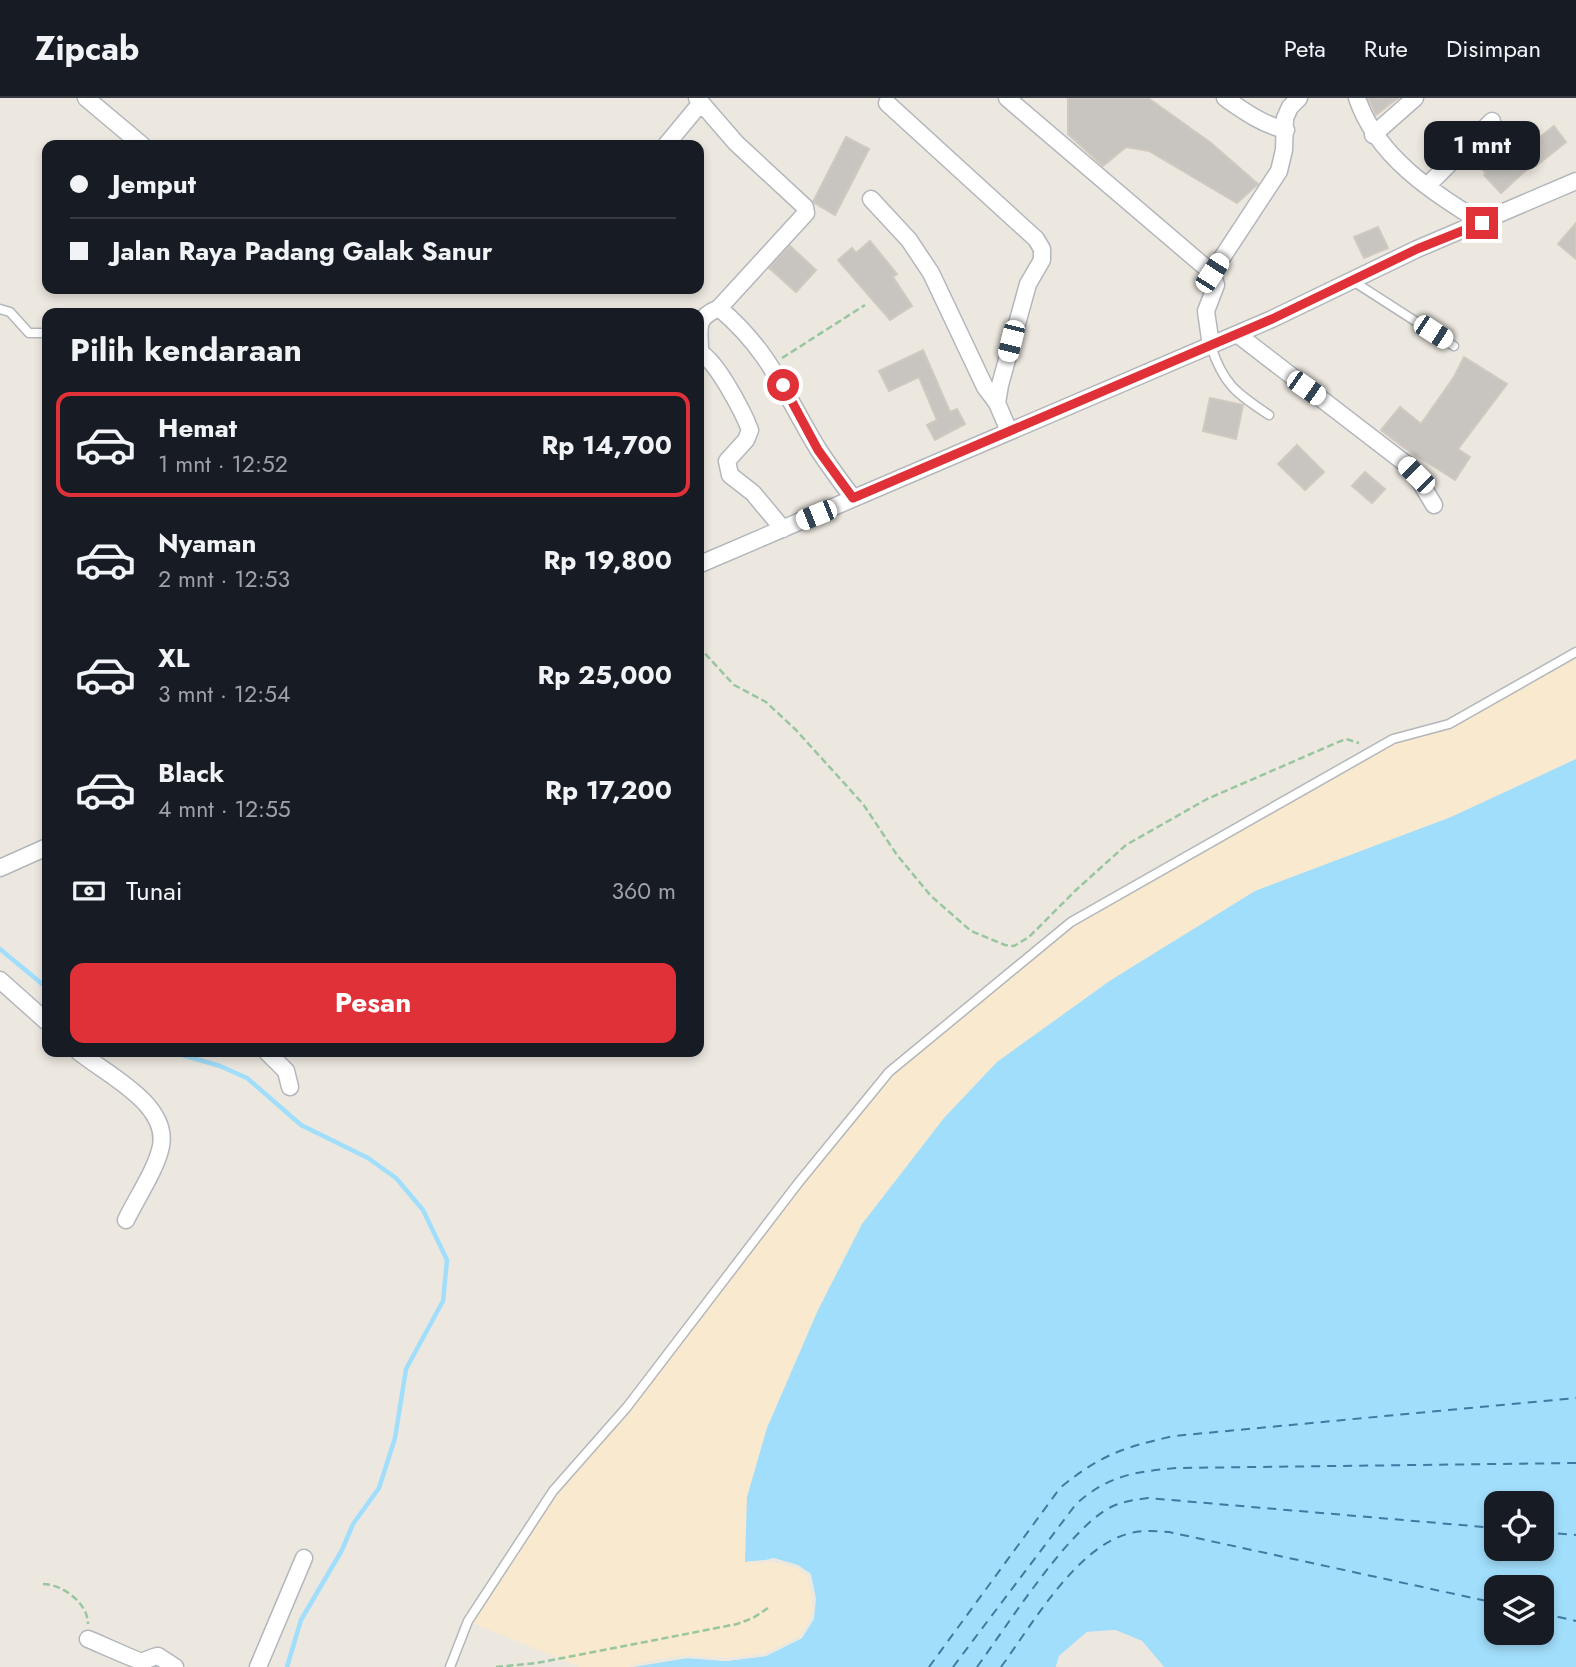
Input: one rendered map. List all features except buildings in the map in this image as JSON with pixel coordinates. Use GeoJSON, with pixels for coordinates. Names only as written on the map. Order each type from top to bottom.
{"type":"FeatureCollection","features":[{"type":"Feature","properties":{"kind":"street"},"geometry":{"type":"LineString","coordinates":[[86,98],[136,140]]}},
{"type":"Feature","properties":{"kind":"street"},"geometry":{"type":"LineString","coordinates":[[1007,98],[1212,273],[1216,285],[1206,311],[1211,346]]}},
{"type":"Feature","properties":{"kind":"street"},"geometry":{"type":"LineString","coordinates":[[1225,98],[1250,116],[1286,130]]}},
{"type":"Feature","properties":{"kind":"street"},"geometry":{"type":"LineString","coordinates":[[1212,273],[1279,171],[1286,118],[1290,107],[1299,98]]}},
{"type":"Feature","properties":{"kind":"street"},"geometry":{"type":"LineString","coordinates":[[1357,98],[1365,122],[1373,135],[1399,163],[1427,186],[1482,223]]}},
{"type":"Feature","properties":{"kind":"street"},"geometry":{"type":"LineString","coordinates":[[1373,135],[1415,98]]}},
{"type":"Feature","properties":{"kind":"street"},"geometry":{"type":"LineString","coordinates":[[670,140],[698,101],[781,187],[805,206],[806,213],[719,308],[704,315]]}},
{"type":"Feature","properties":{"kind":"street"},"geometry":{"type":"LineString","coordinates":[[887,103],[1036,239],[1042,249],[1042,260],[1028,284],[1011,341],[997,403]]}},
{"type":"Feature","properties":{"kind":"street"},"geometry":{"type":"LineString","coordinates":[[1427,186],[1492,121]]}},
{"type":"Feature","properties":{"kind":"street"},"geometry":{"type":"LineString","coordinates":[[704,563],[1211,346],[1417,249],[1576,181]]}},
{"type":"Feature","properties":{"kind":"street"},"geometry":{"type":"LineString","coordinates":[[872,200],[909,240],[931,273],[1009,431]]}},
{"type":"Feature","properties":{"kind":"street"},"geometry":{"type":"LineString","coordinates":[[719,308],[746,331],[771,364],[818,450],[853,498]]}},
{"type":"Feature","properties":{"kind":"street"},"geometry":{"type":"LineString","coordinates":[[1237,334],[1406,464],[1434,505]]}},
{"type":"Feature","properties":{"kind":"street"},"geometry":{"type":"LineString","coordinates":[[704,354],[718,371],[750,430],[746,440],[727,461],[730,475],[753,493],[783,530]]}},
{"type":"Feature","properties":{"kind":"street"},"geometry":{"type":"LineString","coordinates":[[0,869],[42,849]]}},
{"type":"Feature","properties":{"kind":"street"},"geometry":{"type":"LineString","coordinates":[[0,980],[42,1018]]}},
{"type":"Feature","properties":{"kind":"street"},"geometry":{"type":"LineString","coordinates":[[86,1057],[143,1100],[154,1112],[159,1124],[161,1147],[126,1220]]}},
{"type":"Feature","properties":{"kind":"street"},"geometry":{"type":"LineString","coordinates":[[272,1057],[286,1071],[290,1087]]}},
{"type":"Feature","properties":{"kind":"street"},"geometry":{"type":"LineString","coordinates":[[258,1667],[304,1558]]}},
{"type":"Feature","properties":{"kind":"street"},"geometry":{"type":"LineString","coordinates":[[88,1639],[134,1659],[143,1661],[158,1656],[175,1667]]}},
{"type":"Feature","properties":{"kind":"lane"},"geometry":{"type":"LineString","coordinates":[[1352,280],[1454,346]]}},
{"type":"Feature","properties":{"kind":"lane"},"geometry":{"type":"LineString","coordinates":[[0,309],[9,312],[29,333],[41,333]]}},
{"type":"Feature","properties":{"kind":"lane"},"geometry":{"type":"LineString","coordinates":[[1211,346],[1220,374],[1249,402],[1269,415]]}},
{"type":"Feature","properties":{"kind":"lane"},"geometry":{"type":"LineString","coordinates":[[450,1667],[468,1621],[553,1491],[627,1407],[799,1182],[889,1072],[1071,922],[1393,739],[1449,723],[1576,652]]}},
{"type":"Feature","properties":{"kind":"path"},"geometry":{"type":"LineString","coordinates":[[771,364],[864,304]]}},
{"type":"Feature","properties":{"kind":"path"},"geometry":{"type":"LineString","coordinates":[[704,652],[734,685],[766,702],[796,730],[863,804],[897,855],[931,896],[971,931],[1005,946],[1014,946],[1029,937],[1126,845],[1207,799],[1346,739],[1364,746],[1380,747]]}},
{"type":"Feature","properties":{"kind":"path"},"geometry":{"type":"LineString","coordinates":[[43,1584],[60,1586],[83,1606],[88,1615],[88,1639]]}},
{"type":"Feature","properties":{"kind":"path"},"geometry":{"type":"LineString","coordinates":[[496,1667],[537,1663],[737,1624],[768,1608]]}},
{"type":"Feature","properties":{"kind":"sand"},"geometry":{"type":"Polygon","coordinates":[[[1576,652],[1576,759],[1111,980],[997,1062],[944,1118],[862,1224],[818,1310],[767,1428],[747,1497],[774,1558],[798,1565],[811,1574],[814,1618],[802,1638],[766,1656],[726,1661],[687,1658],[633,1667],[580,1667],[468,1621],[553,1491],[627,1407],[889,1072],[1071,922],[1380,747],[1449,724],[1576,652]]]}},
{"type":"Feature","properties":{"kind":"water"},"geometry":{"type":"Polygon","coordinates":[[[1576,759],[1576,1667],[1164,1667],[1142,1641],[1115,1630],[1087,1632],[1059,1656],[1056,1667],[633,1667],[687,1658],[726,1661],[766,1656],[802,1638],[814,1619],[810,1574],[787,1562],[745,1562],[747,1497],[767,1428],[818,1310],[862,1224],[944,1118],[997,1062],[1111,980],[1255,891],[1451,817],[1576,759]]]}},
{"type":"Feature","properties":{"kind":"pier"},"geometry":{"type":"Polygon","coordinates":[[[774,1558],[798,1565],[811,1574],[816,1599],[814,1618],[802,1638],[766,1656],[726,1661],[687,1658],[629,1667],[632,1664],[686,1655],[725,1658],[765,1653],[800,1636],[811,1617],[812,1599],[807,1576],[796,1568],[773,1562],[743,1565],[774,1558]]]}},
{"type":"Feature","properties":{"kind":"pier"},"geometry":{"type":"Polygon","coordinates":[[[1115,1630],[1142,1641],[1164,1667],[1140,1644],[1114,1633],[1089,1635],[1062,1658],[1060,1667],[1056,1667],[1059,1656],[1087,1632],[1115,1630]]]}},
{"type":"Feature","properties":{"kind":"waterway"},"geometry":{"type":"LineString","coordinates":[[0,949],[42,984]]}},
{"type":"Feature","properties":{"kind":"waterway"},"geometry":{"type":"LineString","coordinates":[[189,1057],[247,1078],[301,1125],[368,1158],[396,1178],[423,1210],[447,1260],[443,1301],[406,1369],[395,1438],[379,1488],[353,1524],[342,1550],[301,1620],[287,1667]]}},
{"type":"Feature","properties":{"kind":"ferry route"},"geometry":{"type":"LineString","coordinates":[[929,1667],[1060,1488],[1113,1454],[1174,1436],[1576,1398]]}},
{"type":"Feature","properties":{"kind":"ferry route"},"geometry":{"type":"LineString","coordinates":[[953,1667],[1076,1504],[1100,1487],[1123,1477],[1176,1468],[1576,1463]]}},
{"type":"Feature","properties":{"kind":"ferry route"},"geometry":{"type":"LineString","coordinates":[[977,1667],[1058,1556],[1094,1518],[1125,1502],[1148,1498],[1484,1527]]}},
{"type":"Feature","properties":{"kind":"ferry route"},"geometry":{"type":"LineString","coordinates":[[1001,1667],[1057,1589],[1074,1570],[1111,1540],[1140,1531],[1169,1532],[1484,1600]]}},
{"type":"Feature","properties":{"kind":"ferry route"},"geometry":{"type":"LineString","coordinates":[[1554,1533],[1576,1535]]}},
{"type":"Feature","properties":{"kind":"ferry route"},"geometry":{"type":"LineString","coordinates":[[1554,1616],[1576,1621]]}},
{"type":"Feature","properties":{"kind":"route"},"geometry":{"type":"LineString","coordinates":[[783,385],[818,450],[853,498],[1211,346],[1417,249],[1482,223]]}}]}
